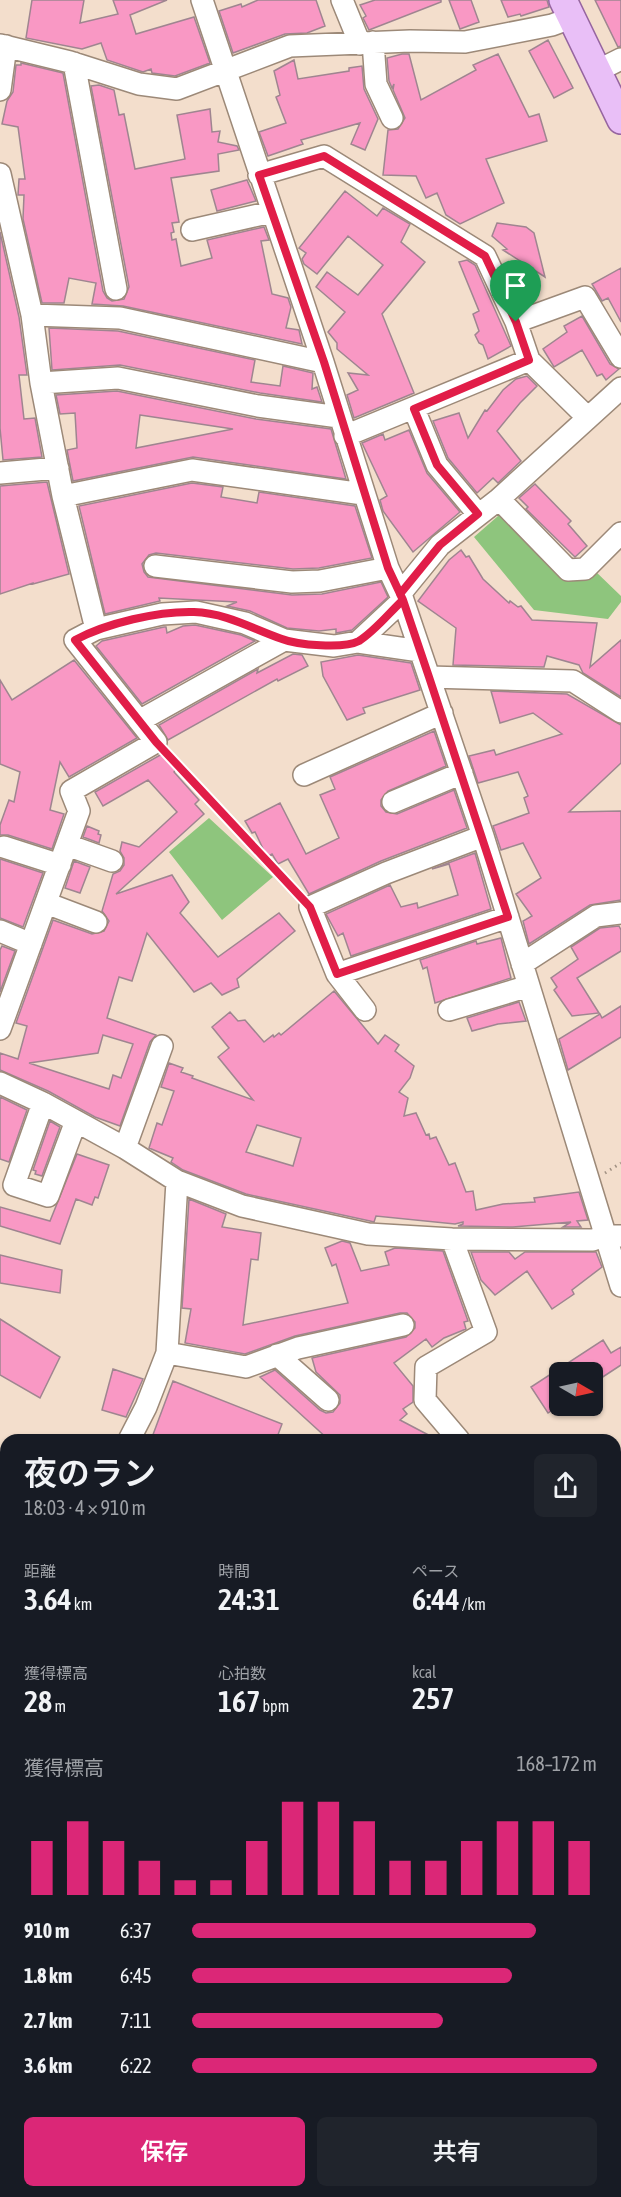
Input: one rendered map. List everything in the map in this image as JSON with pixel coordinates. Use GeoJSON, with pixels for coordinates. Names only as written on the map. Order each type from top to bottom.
{"type":"FeatureCollection","features":[{"type":"Feature","properties":{"kind":"main road"},"geometry":{"type":"LineString","coordinates":[[567,9],[621,120]]}},
{"type":"Feature","properties":{"kind":"street"},"geometry":{"type":"LineString","coordinates":[[202,0],[259,175],[324,362],[363,494],[388,568],[402,597],[483,836],[529,986],[613,1236],[621,1286]]}},
{"type":"Feature","properties":{"kind":"street"},"geometry":{"type":"LineString","coordinates":[[342,0],[366,43],[376,84],[392,118]]}},
{"type":"Feature","properties":{"kind":"street"},"geometry":{"type":"LineString","coordinates":[[0,90],[3,45],[74,63],[139,84],[177,89],[290,46],[465,42],[542,27],[567,9]]}},
{"type":"Feature","properties":{"kind":"street"},"geometry":{"type":"LineString","coordinates":[[597,71],[621,59]]}},
{"type":"Feature","properties":{"kind":"street"},"geometry":{"type":"LineString","coordinates":[[74,63],[116,289]]}},
{"type":"Feature","properties":{"kind":"street"},"geometry":{"type":"LineString","coordinates":[[259,175],[324,156],[485,256],[516,322],[529,360],[587,417]]}},
{"type":"Feature","properties":{"kind":"street"},"geometry":{"type":"LineString","coordinates":[[0,174],[32,315],[41,383],[63,496],[96,629]]}},
{"type":"Feature","properties":{"kind":"street"},"geometry":{"type":"LineString","coordinates":[[192,230],[272,212]]}},
{"type":"Feature","properties":{"kind":"street"},"geometry":{"type":"LineString","coordinates":[[516,322],[585,297],[621,357]]}},
{"type":"Feature","properties":{"kind":"street"},"geometry":{"type":"LineString","coordinates":[[32,315],[120,318],[324,362]]}},
{"type":"Feature","properties":{"kind":"street"},"geometry":{"type":"LineString","coordinates":[[41,383],[118,378],[258,406],[342,426],[414,409],[529,360]]}},
{"type":"Feature","properties":{"kind":"street"},"geometry":{"type":"LineString","coordinates":[[358,642],[402,597],[440,545],[499,499],[621,388]]}},
{"type":"Feature","properties":{"kind":"street"},"geometry":{"type":"LineString","coordinates":[[414,409],[437,465],[478,514]]}},
{"type":"Feature","properties":{"kind":"street"},"geometry":{"type":"LineString","coordinates":[[0,473],[58,468]]}},
{"type":"Feature","properties":{"kind":"street"},"geometry":{"type":"LineString","coordinates":[[63,496],[192,470],[363,494]]}},
{"type":"Feature","properties":{"kind":"street"},"geometry":{"type":"LineString","coordinates":[[499,499],[568,570],[585,569],[621,533]]}},
{"type":"Feature","properties":{"kind":"street"},"geometry":{"type":"LineString","coordinates":[[155,566],[292,582],[320,581],[388,568]]}},
{"type":"Feature","properties":{"kind":"street"},"geometry":{"type":"LineString","coordinates":[[0,1029],[79,811],[71,791],[156,742],[75,640],[96,629],[162,614],[196,612],[245,623],[284,640],[334,646],[358,642],[420,651]]}},
{"type":"Feature","properties":{"kind":"street"},"geometry":{"type":"LineString","coordinates":[[139,721],[284,640]]}},
{"type":"Feature","properties":{"kind":"street"},"geometry":{"type":"LineString","coordinates":[[429,677],[573,681],[621,712]]}},
{"type":"Feature","properties":{"kind":"street"},"geometry":{"type":"LineString","coordinates":[[304,775],[442,713]]}},
{"type":"Feature","properties":{"kind":"street"},"geometry":{"type":"LineString","coordinates":[[393,802],[462,773]]}},
{"type":"Feature","properties":{"kind":"street"},"geometry":{"type":"LineString","coordinates":[[365,1010],[337,974],[310,907],[386,873],[483,836]]}},
{"type":"Feature","properties":{"kind":"street"},"geometry":{"type":"LineString","coordinates":[[67,845],[112,861]]}},
{"type":"Feature","properties":{"kind":"street"},"geometry":{"type":"LineString","coordinates":[[4,847],[60,865]]}},
{"type":"Feature","properties":{"kind":"street"},"geometry":{"type":"LineString","coordinates":[[46,903],[96,922]]}},
{"type":"Feature","properties":{"kind":"street"},"geometry":{"type":"LineString","coordinates":[[522,964],[596,916],[621,913]]}},
{"type":"Feature","properties":{"kind":"street"},"geometry":{"type":"LineString","coordinates":[[337,974],[508,917]]}},
{"type":"Feature","properties":{"kind":"street"},"geometry":{"type":"LineString","coordinates":[[0,931],[31,944]]}},
{"type":"Feature","properties":{"kind":"street"},"geometry":{"type":"LineString","coordinates":[[449,1010],[529,986]]}},
{"type":"Feature","properties":{"kind":"street"},"geometry":{"type":"LineString","coordinates":[[125,1148],[162,1046]]}},
{"type":"Feature","properties":{"kind":"street"},"geometry":{"type":"LineString","coordinates":[[0,1083],[43,1103],[125,1148],[177,1181],[242,1206],[368,1234],[452,1239],[593,1240],[613,1236]]}},
{"type":"Feature","properties":{"kind":"street"},"geometry":{"type":"LineString","coordinates":[[43,1103],[14,1185],[48,1196],[76,1121]]}},
{"type":"Feature","properties":{"kind":"street"},"geometry":{"type":"LineString","coordinates":[[132,1434],[146,1407],[167,1353],[177,1181]]}},
{"type":"Feature","properties":{"kind":"street"},"geometry":{"type":"LineString","coordinates":[[452,1239],[486,1332],[426,1367],[425,1400],[454,1434]]}},
{"type":"Feature","properties":{"kind":"street"},"geometry":{"type":"LineString","coordinates":[[167,1353],[246,1367],[298,1348],[403,1324]]}},
{"type":"Feature","properties":{"kind":"street"},"geometry":{"type":"LineString","coordinates":[[277,1355],[328,1400]]}},
{"type":"Feature","properties":{"kind":"path"},"geometry":{"type":"LineString","coordinates":[[156,742],[310,907]]}},
{"type":"Feature","properties":{"kind":"green space"},"geometry":{"type":"Polygon","coordinates":[[[498,516],[507,516],[563,574],[593,569],[621,596],[621,602],[608,619],[534,610],[474,537],[498,516]]]}},
{"type":"Feature","properties":{"kind":"green space"},"geometry":{"type":"Polygon","coordinates":[[[209,818],[273,877],[222,920],[169,852],[209,818]]]}},
{"type":"Feature","properties":{"kind":"building"},"geometry":{"type":"Polygon","coordinates":[[[32,0],[84,0],[80,23],[118,14],[113,0],[167,0],[130,15],[136,34],[194,17],[210,63],[175,76],[152,73],[151,69],[143,72],[107,60],[101,43],[82,49],[26,38],[32,0]]]}},
{"type":"Feature","properties":{"kind":"building"},"geometry":{"type":"Polygon","coordinates":[[[258,0],[316,0],[325,26],[307,33],[285,34],[233,53],[219,11],[241,4],[242,7],[258,0]]]}},
{"type":"Feature","properties":{"kind":"building"},"geometry":{"type":"Polygon","coordinates":[[[375,0],[441,0],[441,2],[369,30],[363,18],[366,16],[360,5],[375,0]]]}},
{"type":"Feature","properties":{"kind":"building"},"geometry":{"type":"Polygon","coordinates":[[[449,0],[471,0],[479,22],[460,29],[449,0]]]}},
{"type":"Feature","properties":{"kind":"building"},"geometry":{"type":"Polygon","coordinates":[[[501,0],[547,0],[549,7],[521,16],[520,14],[508,17],[501,0]]]}},
{"type":"Feature","properties":{"kind":"building"},"geometry":{"type":"Polygon","coordinates":[[[595,0],[621,0],[621,46],[618,47],[595,0]]]}},
{"type":"Feature","properties":{"kind":"building"},"geometry":{"type":"Polygon","coordinates":[[[548,40],[573,88],[554,98],[529,51],[548,40]]]}},
{"type":"Feature","properties":{"kind":"building"},"geometry":{"type":"Polygon","coordinates":[[[409,54],[421,100],[476,70],[473,65],[498,54],[529,117],[539,114],[547,141],[486,159],[504,203],[460,224],[446,215],[437,193],[426,198],[416,176],[383,175],[388,130],[398,129],[405,118],[393,90],[394,84],[392,88],[389,81],[387,58],[409,54]]]}},
{"type":"Feature","properties":{"kind":"building"},"geometry":{"type":"Polygon","coordinates":[[[294,60],[298,79],[349,71],[349,68],[362,66],[364,89],[378,119],[365,150],[351,144],[360,123],[301,140],[303,144],[268,156],[259,132],[286,123],[276,97],[280,95],[274,71],[294,60]]]}},
{"type":"Feature","properties":{"kind":"building"},"geometry":{"type":"Polygon","coordinates":[[[21,63],[63,73],[103,291],[107,298],[112,301],[124,299],[129,287],[91,86],[99,85],[114,90],[119,115],[124,114],[135,169],[185,159],[177,115],[210,109],[212,132],[220,131],[218,142],[237,146],[239,150],[218,154],[219,171],[171,178],[179,222],[172,223],[174,232],[171,233],[172,240],[176,239],[181,266],[212,258],[207,240],[264,227],[269,240],[261,241],[272,294],[288,298],[291,307],[286,328],[299,330],[302,344],[123,306],[92,304],[96,283],[69,278],[64,303],[42,303],[23,219],[24,195],[18,195],[19,179],[25,179],[18,127],[2,124],[7,101],[13,92],[16,65],[21,65],[21,63]]]}},
{"type":"Feature","properties":{"kind":"building"},"geometry":{"type":"Polygon","coordinates":[[[247,180],[256,201],[217,211],[211,190],[247,180]]]}},
{"type":"Feature","properties":{"kind":"building"},"geometry":{"type":"Polygon","coordinates":[[[345,191],[377,216],[383,208],[410,224],[401,242],[425,262],[382,314],[414,393],[354,418],[347,395],[358,390],[348,373],[368,375],[337,349],[337,343],[328,332],[345,312],[316,287],[327,272],[358,295],[383,265],[348,236],[317,274],[304,264],[302,259],[306,253],[299,248],[345,191]]]}},
{"type":"Feature","properties":{"kind":"building"},"geometry":{"type":"Polygon","coordinates":[[[497,223],[526,227],[534,233],[545,277],[503,250],[507,249],[492,236],[497,223]]]}},
{"type":"Feature","properties":{"kind":"building"},"geometry":{"type":"Polygon","coordinates":[[[0,232],[19,317],[27,375],[19,375],[24,419],[35,418],[42,457],[3,460],[0,428],[0,232]]]}},
{"type":"Feature","properties":{"kind":"building"},"geometry":{"type":"Polygon","coordinates":[[[467,260],[475,265],[511,346],[488,359],[483,345],[479,343],[475,335],[479,331],[473,314],[479,311],[459,262],[467,260]]]}},
{"type":"Feature","properties":{"kind":"building"},"geometry":{"type":"Polygon","coordinates":[[[621,268],[621,322],[608,298],[602,301],[592,284],[621,268]]]}},
{"type":"Feature","properties":{"kind":"building"},"geometry":{"type":"Polygon","coordinates":[[[582,316],[610,364],[619,369],[606,380],[602,374],[597,376],[582,350],[554,367],[543,349],[567,332],[564,326],[582,316]]]}},
{"type":"Feature","properties":{"kind":"building"},"geometry":{"type":"Polygon","coordinates":[[[49,328],[118,331],[255,360],[251,382],[280,386],[283,366],[313,373],[312,389],[317,387],[322,402],[260,393],[120,365],[52,370],[49,328]]]}},
{"type":"Feature","properties":{"kind":"building"},"geometry":{"type":"Polygon","coordinates":[[[527,376],[537,386],[497,431],[521,461],[498,483],[493,478],[477,493],[448,458],[433,421],[459,413],[468,438],[485,410],[487,411],[503,390],[516,379],[527,376]]]}},
{"type":"Feature","properties":{"kind":"building"},"geometry":{"type":"Polygon","coordinates":[[[117,391],[256,419],[331,429],[346,479],[193,457],[73,481],[67,450],[77,448],[75,413],[60,414],[56,395],[117,391]],[[140,415],[136,448],[233,429],[140,415]]]}},
{"type":"Feature","properties":{"kind":"building"},"geometry":{"type":"Polygon","coordinates":[[[409,430],[427,473],[460,512],[413,552],[383,511],[380,500],[387,496],[362,443],[383,434],[385,440],[409,430]]]}},
{"type":"Feature","properties":{"kind":"building"},"geometry":{"type":"Polygon","coordinates":[[[47,482],[69,574],[0,594],[0,486],[47,482]]]}},
{"type":"Feature","properties":{"kind":"building"},"geometry":{"type":"Polygon","coordinates":[[[192,483],[223,487],[221,497],[257,503],[259,492],[355,506],[372,558],[319,568],[293,569],[156,553],[149,555],[142,564],[148,577],[292,595],[322,594],[381,582],[388,597],[352,630],[336,633],[336,629],[319,631],[287,628],[250,611],[227,606],[237,602],[159,598],[160,601],[105,614],[79,506],[192,483]]]}},
{"type":"Feature","properties":{"kind":"building"},"geometry":{"type":"Polygon","coordinates":[[[535,484],[571,521],[568,524],[587,546],[575,557],[526,509],[528,507],[519,498],[535,484]]]}},
{"type":"Feature","properties":{"kind":"building"},"geometry":{"type":"Polygon","coordinates":[[[461,550],[466,557],[469,556],[483,579],[509,603],[510,601],[518,607],[521,606],[532,620],[597,623],[590,667],[621,640],[621,697],[583,673],[579,665],[547,656],[544,667],[453,665],[456,628],[418,601],[449,560],[461,550]]]}},
{"type":"Feature","properties":{"kind":"building"},"geometry":{"type":"Polygon","coordinates":[[[195,625],[241,635],[255,641],[142,704],[96,646],[102,641],[164,627],[167,633],[183,626],[195,625]]]}},
{"type":"Feature","properties":{"kind":"building"},"geometry":{"type":"Polygon","coordinates":[[[293,654],[302,655],[308,666],[278,681],[277,679],[168,740],[159,725],[258,669],[257,673],[293,654]]]}},
{"type":"Feature","properties":{"kind":"building"},"geometry":{"type":"Polygon","coordinates":[[[358,655],[411,663],[420,690],[363,708],[365,713],[347,720],[323,676],[321,662],[358,655]]]}},
{"type":"Feature","properties":{"kind":"building"},"geometry":{"type":"Polygon","coordinates":[[[74,660],[137,738],[69,777],[60,762],[50,810],[64,814],[52,849],[8,835],[0,835],[0,825],[9,800],[14,802],[20,772],[0,764],[0,680],[12,700],[74,660]]]}},
{"type":"Feature","properties":{"kind":"building"},"geometry":{"type":"Polygon","coordinates":[[[491,691],[567,694],[621,725],[621,763],[569,812],[621,811],[621,900],[590,905],[529,944],[523,921],[532,916],[516,894],[541,878],[523,843],[501,850],[493,826],[529,813],[524,798],[528,796],[518,772],[478,783],[469,756],[494,750],[496,755],[562,734],[533,713],[500,723],[491,691]]]}},
{"type":"Feature","properties":{"kind":"building"},"geometry":{"type":"Polygon","coordinates":[[[434,731],[446,766],[388,791],[381,800],[381,806],[386,812],[397,814],[454,790],[467,828],[381,861],[309,894],[288,859],[278,864],[272,854],[267,857],[255,832],[252,833],[245,821],[280,803],[306,854],[339,838],[320,795],[335,789],[330,777],[434,731]]]}},
{"type":"Feature","properties":{"kind":"building"},"geometry":{"type":"Polygon","coordinates":[[[162,754],[176,769],[174,772],[199,800],[195,804],[204,814],[116,894],[172,875],[189,902],[180,913],[218,957],[279,913],[295,931],[237,979],[239,987],[222,995],[211,983],[194,992],[147,933],[132,981],[119,977],[107,1018],[156,1035],[150,1042],[120,1126],[95,1117],[48,1091],[0,1070],[0,1053],[18,1059],[27,1026],[16,1023],[53,920],[92,934],[104,931],[109,921],[102,911],[113,874],[120,871],[124,865],[124,858],[120,851],[122,842],[139,847],[177,812],[148,780],[103,806],[95,792],[162,754]],[[103,1035],[98,1053],[29,1063],[109,1089],[113,1075],[121,1078],[133,1044],[103,1035]]]}},
{"type":"Feature","properties":{"kind":"building"},"geometry":{"type":"Polygon","coordinates":[[[87,826],[99,831],[98,834],[101,835],[99,843],[83,837],[87,826]]]}},
{"type":"Feature","properties":{"kind":"building"},"geometry":{"type":"Polygon","coordinates":[[[475,853],[491,909],[351,956],[343,933],[338,936],[326,914],[390,885],[401,907],[417,903],[418,908],[458,895],[449,864],[432,869],[475,853]]]}},
{"type":"Feature","properties":{"kind":"building"},"geometry":{"type":"Polygon","coordinates":[[[0,859],[43,873],[23,927],[0,918],[0,859]]]}},
{"type":"Feature","properties":{"kind":"building"},"geometry":{"type":"Polygon","coordinates":[[[74,861],[90,867],[80,893],[65,888],[74,861]]]}},
{"type":"Feature","properties":{"kind":"building"},"geometry":{"type":"Polygon","coordinates":[[[619,926],[621,951],[577,978],[599,1013],[572,1016],[554,990],[557,987],[551,978],[578,959],[571,947],[600,928],[619,926]]]}},
{"type":"Feature","properties":{"kind":"building"},"geometry":{"type":"Polygon","coordinates":[[[501,938],[511,978],[435,1003],[427,967],[423,969],[420,960],[476,941],[477,944],[501,938]]]}},
{"type":"Feature","properties":{"kind":"building"},"geometry":{"type":"Polygon","coordinates":[[[2,946],[15,951],[0,992],[0,950],[2,946]]]}},
{"type":"Feature","properties":{"kind":"building"},"geometry":{"type":"Polygon","coordinates":[[[334,991],[378,1044],[385,1035],[399,1045],[395,1051],[414,1066],[410,1078],[399,1092],[408,1098],[404,1116],[416,1113],[426,1135],[429,1134],[430,1139],[436,1137],[449,1165],[455,1163],[466,1192],[473,1191],[476,1210],[503,1204],[535,1202],[534,1198],[579,1192],[588,1220],[577,1221],[581,1227],[563,1227],[571,1222],[513,1227],[458,1226],[463,1222],[455,1224],[376,1216],[374,1222],[246,1194],[183,1170],[171,1162],[173,1158],[149,1148],[157,1123],[162,1125],[174,1091],[161,1087],[169,1063],[183,1068],[181,1072],[193,1076],[192,1078],[253,1100],[218,1057],[229,1048],[212,1027],[230,1012],[238,1021],[245,1020],[264,1042],[273,1035],[274,1037],[279,1033],[281,1035],[334,991]],[[257,1125],[246,1152],[293,1166],[301,1138],[257,1125]]]}},
{"type":"Feature","properties":{"kind":"building"},"geometry":{"type":"Polygon","coordinates":[[[519,1002],[526,1021],[498,1024],[472,1031],[467,1018],[519,1002]]]}},
{"type":"Feature","properties":{"kind":"building"},"geometry":{"type":"Polygon","coordinates":[[[621,1006],[621,1037],[568,1070],[559,1039],[600,1014],[602,1018],[621,1006]]]}},
{"type":"Feature","properties":{"kind":"building"},"geometry":{"type":"Polygon","coordinates":[[[0,1097],[27,1110],[9,1162],[0,1159],[0,1097]]]}},
{"type":"Feature","properties":{"kind":"building"},"geometry":{"type":"Polygon","coordinates":[[[50,1121],[60,1127],[42,1176],[35,1174],[36,1171],[33,1170],[50,1121]]]}},
{"type":"Feature","properties":{"kind":"building"},"geometry":{"type":"Polygon","coordinates":[[[77,1154],[109,1165],[98,1198],[95,1197],[92,1205],[76,1199],[60,1244],[0,1226],[0,1207],[50,1221],[77,1154]]]}},
{"type":"Feature","properties":{"kind":"building"},"geometry":{"type":"Polygon","coordinates":[[[189,1199],[226,1214],[222,1227],[261,1233],[258,1260],[251,1259],[243,1325],[348,1303],[336,1264],[332,1266],[325,1248],[342,1241],[350,1243],[361,1271],[389,1265],[385,1252],[395,1248],[443,1251],[468,1321],[464,1322],[466,1329],[444,1338],[432,1347],[426,1339],[394,1363],[413,1386],[413,1402],[403,1409],[407,1414],[400,1420],[427,1434],[322,1434],[260,1377],[275,1370],[320,1410],[326,1413],[333,1412],[340,1403],[340,1395],[316,1372],[312,1358],[406,1337],[415,1328],[415,1322],[407,1313],[295,1336],[245,1354],[185,1343],[191,1309],[182,1308],[189,1199]]]}},
{"type":"Feature","properties":{"kind":"building"},"geometry":{"type":"Polygon","coordinates":[[[471,1252],[509,1252],[515,1259],[525,1252],[596,1252],[602,1267],[572,1290],[574,1294],[552,1309],[527,1271],[495,1295],[481,1280],[471,1252]]]}},
{"type":"Feature","properties":{"kind":"building"},"geometry":{"type":"Polygon","coordinates":[[[0,1255],[62,1270],[60,1293],[0,1283],[0,1255]]]}},
{"type":"Feature","properties":{"kind":"building"},"geometry":{"type":"Polygon","coordinates":[[[0,1319],[60,1357],[40,1398],[0,1375],[0,1319]]]}},
{"type":"Feature","properties":{"kind":"building"},"geometry":{"type":"Polygon","coordinates":[[[603,1340],[611,1353],[621,1347],[621,1365],[603,1377],[603,1362],[569,1362],[603,1340]]]}},
{"type":"Feature","properties":{"kind":"building"},"geometry":{"type":"Polygon","coordinates":[[[113,1369],[143,1379],[126,1417],[102,1410],[113,1369]]]}},
{"type":"Feature","properties":{"kind":"building"},"geometry":{"type":"Polygon","coordinates":[[[549,1375],[549,1412],[548,1413],[531,1387],[549,1375]]]}},
{"type":"Feature","properties":{"kind":"building"},"geometry":{"type":"Polygon","coordinates":[[[173,1381],[282,1424],[278,1434],[153,1434],[173,1381]]]}},
{"type":"Feature","properties":{"kind":"route"},"geometry":{"type":"LineString","coordinates":[[516,322],[485,256],[324,156],[259,175],[324,362],[363,494],[388,568],[403,600],[508,917],[337,974],[310,907],[156,742],[75,640],[96,629],[162,614],[196,612],[245,623],[284,640],[334,646],[358,642],[403,600],[400,594],[440,545],[478,514],[437,465],[414,409],[529,360],[516,322]]}}]}
